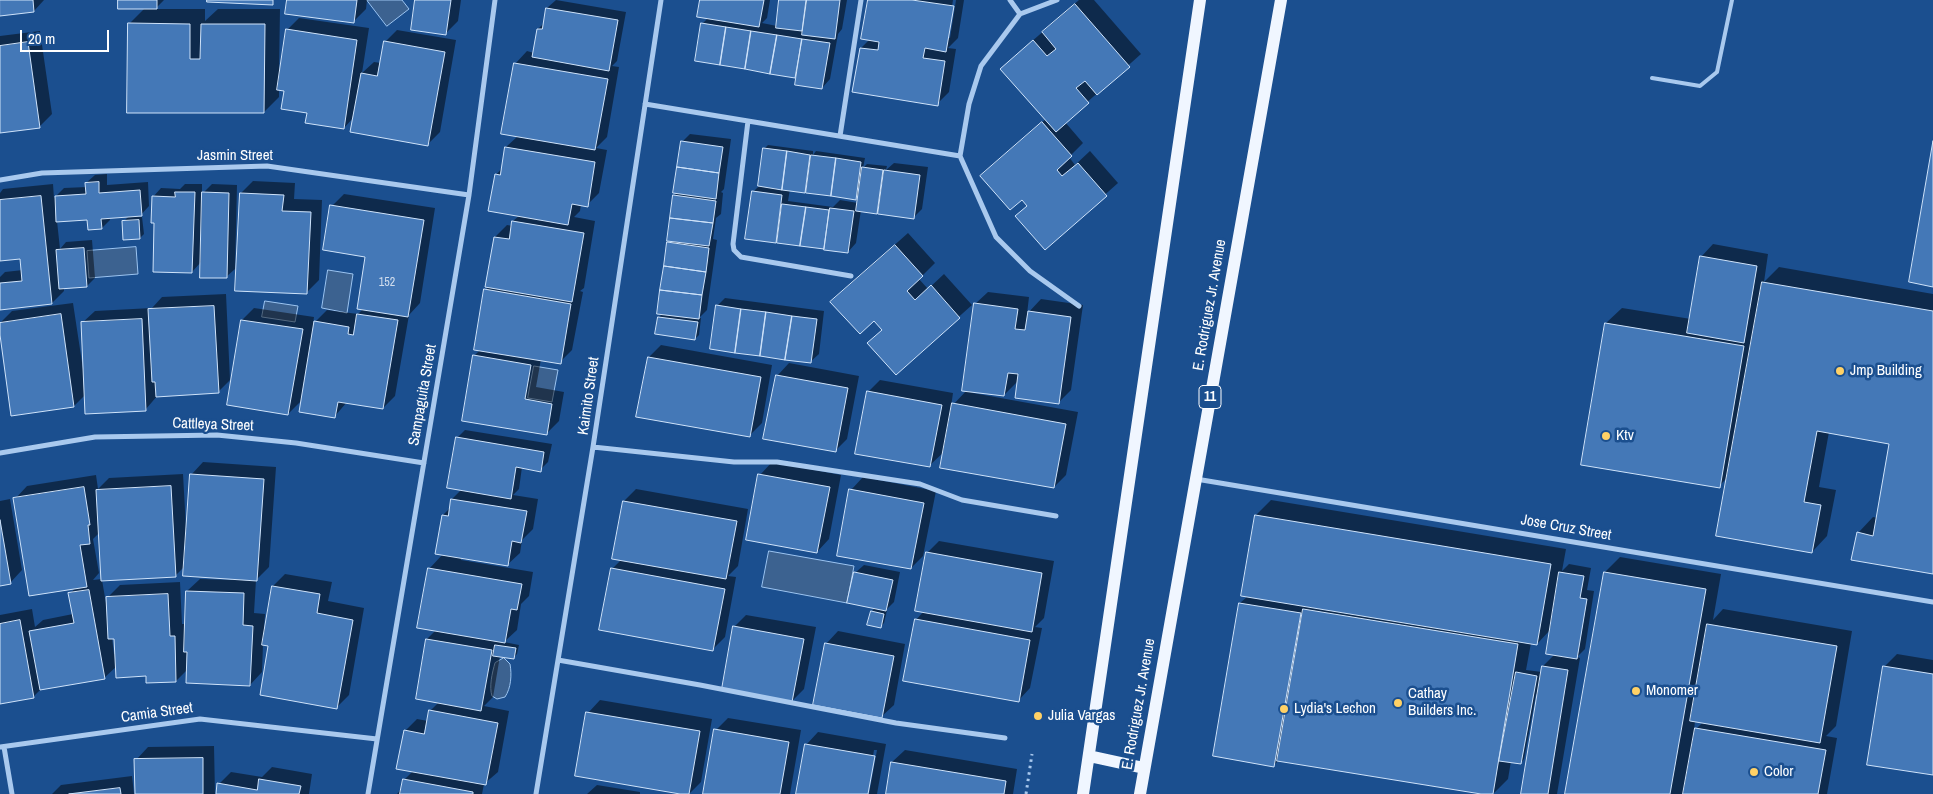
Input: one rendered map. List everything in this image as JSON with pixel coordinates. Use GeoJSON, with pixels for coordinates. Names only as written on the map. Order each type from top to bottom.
{"type":"FeatureCollection","features":[{"type":"Feature","properties":{"kind":"main road"},"geometry":{"type":"LineString","coordinates":[[1083,794],[1200,0]]}},
{"type":"Feature","properties":{"kind":"main road","name":"E. Rodriguez Jr. Avenue"},"geometry":{"type":"LineString","coordinates":[[1140,794],[1281,0]]}},
{"type":"Feature","properties":{"kind":"main road"},"geometry":{"type":"LineString","coordinates":[[1089,756],[1144,768]]}},
{"type":"Feature","properties":{"kind":"street","name":"Sampaguita Street"},"geometry":{"type":"LineString","coordinates":[[368,794],[469,195],[495,0]]}},
{"type":"Feature","properties":{"kind":"street","name":"Kaimito Street"},"geometry":{"type":"LineString","coordinates":[[536,794],[594,447],[661,0]]}},
{"type":"Feature","properties":{"kind":"street"},"geometry":{"type":"LineString","coordinates":[[840,136],[861,0]]}},
{"type":"Feature","properties":{"kind":"street"},"geometry":{"type":"LineString","coordinates":[[1010,0],[1020,14]]}},
{"type":"Feature","properties":{"kind":"street"},"geometry":{"type":"LineString","coordinates":[[1056,0],[1020,14],[981,66],[969,104],[960,156],[996,237],[1030,271],[1079,306]]}},
{"type":"Feature","properties":{"kind":"street"},"geometry":{"type":"LineString","coordinates":[[645,104],[960,156]]}},
{"type":"Feature","properties":{"kind":"street"},"geometry":{"type":"LineString","coordinates":[[748,121],[734,250],[741,257],[851,276]]}},
{"type":"Feature","properties":{"kind":"street","name":"Jasmin Street"},"geometry":{"type":"LineString","coordinates":[[0,180],[42,173],[267,166],[469,195]]}},
{"type":"Feature","properties":{"kind":"street","name":"Cattleya Street"},"geometry":{"type":"LineString","coordinates":[[0,452],[94,437],[217,435],[296,443],[424,463]]}},
{"type":"Feature","properties":{"kind":"street"},"geometry":{"type":"LineString","coordinates":[[594,447],[734,462],[777,462],[920,484],[962,500],[1056,516]]}},
{"type":"Feature","properties":{"kind":"street","name":"Jose Cruz Street"},"geometry":{"type":"LineString","coordinates":[[1196,479],[1933,602]]}},
{"type":"Feature","properties":{"kind":"street"},"geometry":{"type":"LineString","coordinates":[[558,660],[904,724],[1005,738]]}},
{"type":"Feature","properties":{"kind":"street","name":"Camia Street"},"geometry":{"type":"LineString","coordinates":[[2,747],[200,719],[378,740]]}},
{"type":"Feature","properties":{"kind":"street"},"geometry":{"type":"LineString","coordinates":[[2,747],[12,794]]}},
{"type":"Feature","properties":{"kind":"lane"},"geometry":{"type":"LineString","coordinates":[[1652,78],[1700,86],[1717,72],[1732,0]]}},
{"type":"Feature","properties":{"kind":"path"},"geometry":{"type":"LineString","coordinates":[[1026,794],[1032,754]]}},
{"type":"Feature","properties":{"kind":"water"},"geometry":{"type":"Polygon","coordinates":[[[367,0],[402,0],[409,9],[387,26],[367,0]]]}},
{"type":"Feature","properties":{"kind":"water"},"geometry":{"type":"Polygon","coordinates":[[[136,247],[138,274],[89,278],[87,251],[136,247]]]}},
{"type":"Feature","properties":{"kind":"water"},"geometry":{"type":"Polygon","coordinates":[[[328,270],[353,274],[347,313],[322,308],[328,270]]]}},
{"type":"Feature","properties":{"kind":"water"},"geometry":{"type":"Polygon","coordinates":[[[265,301],[298,306],[295,322],[262,317],[265,301]]]}},
{"type":"Feature","properties":{"kind":"water"},"geometry":{"type":"Polygon","coordinates":[[[534,366],[558,370],[552,402],[528,398],[534,366]]]}},
{"type":"Feature","properties":{"kind":"water"},"geometry":{"type":"Polygon","coordinates":[[[769,551],[854,566],[847,603],[762,587],[769,551]]]}},
{"type":"Feature","properties":{"kind":"water"},"geometry":{"type":"Polygon","coordinates":[[[504,658],[510,664],[511,681],[505,697],[497,699],[492,696],[491,692],[492,675],[495,663],[504,658]]]}},
{"type":"Feature","properties":{"kind":"building"},"geometry":{"type":"Polygon","coordinates":[[[0,0],[33,0],[34,12],[0,16],[0,0]]]}},
{"type":"Feature","properties":{"kind":"building"},"geometry":{"type":"Polygon","coordinates":[[[118,0],[157,0],[157,9],[118,9],[118,0]]]}},
{"type":"Feature","properties":{"kind":"building"},"geometry":{"type":"Polygon","coordinates":[[[207,0],[273,0],[273,5],[207,2],[207,0]]]}},
{"type":"Feature","properties":{"kind":"building"},"geometry":{"type":"Polygon","coordinates":[[[287,0],[357,0],[354,23],[285,14],[287,0]]]}},
{"type":"Feature","properties":{"kind":"building"},"geometry":{"type":"Polygon","coordinates":[[[415,0],[451,0],[446,35],[411,30],[415,0]]]}},
{"type":"Feature","properties":{"kind":"building"},"geometry":{"type":"Polygon","coordinates":[[[700,0],[764,0],[759,27],[697,17],[700,0]]]}},
{"type":"Feature","properties":{"kind":"building"},"geometry":{"type":"Polygon","coordinates":[[[779,0],[806,0],[802,31],[776,28],[779,0]]]}},
{"type":"Feature","properties":{"kind":"building"},"geometry":{"type":"Polygon","coordinates":[[[807,0],[840,0],[835,39],[802,35],[807,0]]]}},
{"type":"Feature","properties":{"kind":"building"},"geometry":{"type":"Polygon","coordinates":[[[868,0],[912,0],[954,6],[946,52],[925,48],[923,58],[945,61],[938,106],[852,92],[860,48],[878,50],[879,42],[861,39],[868,0]]]}},
{"type":"Feature","properties":{"kind":"building"},"geometry":{"type":"Polygon","coordinates":[[[1075,4],[1130,67],[1097,95],[1085,81],[1076,88],[1089,103],[1056,132],[1000,69],[1033,40],[1047,56],[1056,49],[1042,32],[1075,4]]]}},
{"type":"Feature","properties":{"kind":"building"},"geometry":{"type":"Polygon","coordinates":[[[546,8],[618,20],[609,71],[532,57],[537,29],[542,29],[546,8]]]}},
{"type":"Feature","properties":{"kind":"building"},"geometry":{"type":"Polygon","coordinates":[[[128,23],[190,24],[190,59],[200,59],[201,24],[265,24],[264,113],[127,113],[128,23]]]}},
{"type":"Feature","properties":{"kind":"building"},"geometry":{"type":"Polygon","coordinates":[[[701,23],[726,27],[720,65],[695,61],[701,23]]]}},
{"type":"Feature","properties":{"kind":"building"},"geometry":{"type":"Polygon","coordinates":[[[726,27],[751,31],[745,69],[720,65],[726,27]]]}},
{"type":"Feature","properties":{"kind":"building"},"geometry":{"type":"Polygon","coordinates":[[[286,29],[357,40],[344,129],[305,123],[307,113],[281,109],[284,91],[277,90],[286,29]]]}},
{"type":"Feature","properties":{"kind":"building"},"geometry":{"type":"Polygon","coordinates":[[[751,31],[777,35],[770,74],[745,69],[751,31]]]}},
{"type":"Feature","properties":{"kind":"building"},"geometry":{"type":"Polygon","coordinates":[[[777,35],[802,39],[795,78],[770,74],[777,35]]]}},
{"type":"Feature","properties":{"kind":"building"},"geometry":{"type":"Polygon","coordinates":[[[802,39],[830,43],[822,89],[795,85],[802,39]]]}},
{"type":"Feature","properties":{"kind":"building"},"geometry":{"type":"Polygon","coordinates":[[[384,41],[445,52],[428,146],[350,132],[361,73],[377,76],[384,41]]]}},
{"type":"Feature","properties":{"kind":"building"},"geometry":{"type":"Polygon","coordinates":[[[28,42],[40,128],[0,133],[0,46],[28,42]]]}},
{"type":"Feature","properties":{"kind":"building"},"geometry":{"type":"Polygon","coordinates":[[[514,63],[608,79],[595,150],[501,134],[514,63]]]}},
{"type":"Feature","properties":{"kind":"building"},"geometry":{"type":"Polygon","coordinates":[[[1042,122],[1072,156],[1057,170],[1062,176],[1078,163],[1107,196],[1045,250],[1015,216],[1027,206],[1022,200],[1010,210],[980,176],[1042,122]]]}},
{"type":"Feature","properties":{"kind":"building"},"geometry":{"type":"Polygon","coordinates":[[[681,141],[723,147],[719,173],[677,167],[681,141]]]}},
{"type":"Feature","properties":{"kind":"building"},"geometry":{"type":"Polygon","coordinates":[[[1933,141],[1933,287],[1909,282],[1933,141]]]}},
{"type":"Feature","properties":{"kind":"building"},"geometry":{"type":"Polygon","coordinates":[[[505,147],[595,162],[588,207],[572,204],[568,225],[488,211],[495,174],[500,175],[505,147]]]}},
{"type":"Feature","properties":{"kind":"building"},"geometry":{"type":"Polygon","coordinates":[[[763,148],[787,151],[782,190],[758,186],[763,148]]]}},
{"type":"Feature","properties":{"kind":"building"},"geometry":{"type":"Polygon","coordinates":[[[787,151],[810,155],[805,193],[782,190],[787,151]]]}},
{"type":"Feature","properties":{"kind":"building"},"geometry":{"type":"Polygon","coordinates":[[[811,155],[836,158],[831,196],[806,193],[811,155]]]}},
{"type":"Feature","properties":{"kind":"building"},"geometry":{"type":"Polygon","coordinates":[[[836,158],[861,162],[856,200],[831,196],[836,158]]]}},
{"type":"Feature","properties":{"kind":"building"},"geometry":{"type":"Polygon","coordinates":[[[677,167],[719,173],[716,199],[673,193],[677,167]]]}},
{"type":"Feature","properties":{"kind":"building"},"geometry":{"type":"Polygon","coordinates":[[[862,167],[883,170],[877,214],[856,211],[862,167]]]}},
{"type":"Feature","properties":{"kind":"building"},"geometry":{"type":"Polygon","coordinates":[[[884,170],[920,175],[914,219],[878,214],[884,170]]]}},
{"type":"Feature","properties":{"kind":"building"},"geometry":{"type":"Polygon","coordinates":[[[99,182],[99,193],[140,190],[142,216],[101,219],[102,229],[88,230],[87,220],[56,222],[55,196],[86,194],[85,183],[99,182]]]}},
{"type":"Feature","properties":{"kind":"building"},"geometry":{"type":"Polygon","coordinates":[[[752,191],[782,195],[776,243],[745,239],[752,191]]]}},
{"type":"Feature","properties":{"kind":"building"},"geometry":{"type":"Polygon","coordinates":[[[175,192],[195,192],[192,273],[153,272],[154,223],[151,223],[152,196],[175,197],[175,192]]]}},
{"type":"Feature","properties":{"kind":"building"},"geometry":{"type":"Polygon","coordinates":[[[202,192],[229,193],[227,278],[200,278],[202,192]]]}},
{"type":"Feature","properties":{"kind":"building"},"geometry":{"type":"Polygon","coordinates":[[[240,193],[284,195],[282,211],[311,212],[307,294],[235,291],[240,193]]]}},
{"type":"Feature","properties":{"kind":"building"},"geometry":{"type":"Polygon","coordinates":[[[673,195],[716,201],[713,223],[670,218],[673,195]]]}},
{"type":"Feature","properties":{"kind":"building"},"geometry":{"type":"Polygon","coordinates":[[[41,196],[52,304],[0,310],[0,283],[22,281],[20,259],[0,261],[0,200],[41,196]]]}},
{"type":"Feature","properties":{"kind":"building"},"geometry":{"type":"Polygon","coordinates":[[[782,204],[806,207],[800,246],[777,243],[782,204]]]}},
{"type":"Feature","properties":{"kind":"building"},"geometry":{"type":"Polygon","coordinates":[[[330,205],[424,220],[408,317],[357,309],[365,257],[323,250],[330,205]]]}},
{"type":"Feature","properties":{"kind":"building"},"geometry":{"type":"Polygon","coordinates":[[[806,207],[829,210],[824,249],[800,246],[806,207]]]}},
{"type":"Feature","properties":{"kind":"building"},"geometry":{"type":"Polygon","coordinates":[[[830,208],[854,211],[848,253],[824,250],[830,208]]]}},
{"type":"Feature","properties":{"kind":"building"},"geometry":{"type":"Polygon","coordinates":[[[670,218],[713,223],[709,246],[667,241],[670,218]]]}},
{"type":"Feature","properties":{"kind":"building"},"geometry":{"type":"Polygon","coordinates":[[[139,220],[140,239],[123,240],[122,221],[139,220]]]}},
{"type":"Feature","properties":{"kind":"building"},"geometry":{"type":"Polygon","coordinates":[[[512,221],[584,233],[572,302],[485,287],[494,237],[509,239],[512,221]]]}},
{"type":"Feature","properties":{"kind":"building"},"geometry":{"type":"Polygon","coordinates":[[[667,242],[709,248],[706,272],[664,266],[667,242]]]}},
{"type":"Feature","properties":{"kind":"building"},"geometry":{"type":"Polygon","coordinates":[[[895,245],[923,276],[907,291],[915,300],[931,285],[960,318],[896,375],[867,343],[882,330],[874,321],[860,334],[830,302],[895,245]]]}},
{"type":"Feature","properties":{"kind":"building"},"geometry":{"type":"Polygon","coordinates":[[[84,248],[87,287],[59,289],[56,250],[84,248]]]}},
{"type":"Feature","properties":{"kind":"building"},"geometry":{"type":"Polygon","coordinates":[[[1700,256],[1757,266],[1744,343],[1687,333],[1700,256]]]}},
{"type":"Feature","properties":{"kind":"building"},"geometry":{"type":"Polygon","coordinates":[[[664,266],[706,272],[702,295],[660,290],[664,266]]]}},
{"type":"Feature","properties":{"kind":"building","name":"Jmp Building"},"geometry":{"type":"Polygon","coordinates":[[[1762,282],[1933,311],[1933,574],[1851,560],[1857,532],[1873,536],[1889,444],[1817,431],[1804,502],[1821,505],[1812,553],[1716,536],[1762,282]]]}},
{"type":"Feature","properties":{"kind":"building"},"geometry":{"type":"Polygon","coordinates":[[[484,289],[571,304],[561,364],[474,350],[484,289]]]}},
{"type":"Feature","properties":{"kind":"building"},"geometry":{"type":"Polygon","coordinates":[[[660,290],[702,295],[699,319],[657,314],[660,290]]]}},
{"type":"Feature","properties":{"kind":"building"},"geometry":{"type":"Polygon","coordinates":[[[974,303],[1018,309],[1015,329],[1025,330],[1028,311],[1071,317],[1059,404],[1015,398],[1018,374],[1008,373],[1004,396],[962,391],[974,303]]]}},
{"type":"Feature","properties":{"kind":"building"},"geometry":{"type":"Polygon","coordinates":[[[716,305],[741,309],[735,353],[710,349],[716,305]]]}},
{"type":"Feature","properties":{"kind":"building"},"geometry":{"type":"Polygon","coordinates":[[[214,306],[219,393],[156,397],[155,382],[152,382],[148,309],[214,306]]]}},
{"type":"Feature","properties":{"kind":"building"},"geometry":{"type":"Polygon","coordinates":[[[741,309],[766,312],[760,356],[735,353],[741,309]]]}},
{"type":"Feature","properties":{"kind":"building"},"geometry":{"type":"Polygon","coordinates":[[[766,312],[792,316],[785,360],[760,356],[766,312]]]}},
{"type":"Feature","properties":{"kind":"building"},"geometry":{"type":"Polygon","coordinates":[[[61,314],[74,407],[11,416],[0,323],[61,314]]]}},
{"type":"Feature","properties":{"kind":"building"},"geometry":{"type":"Polygon","coordinates":[[[357,314],[398,320],[383,409],[338,402],[335,418],[299,412],[314,321],[349,327],[348,334],[353,335],[357,314]]]}},
{"type":"Feature","properties":{"kind":"building"},"geometry":{"type":"Polygon","coordinates":[[[792,316],[817,319],[811,363],[785,360],[792,316]]]}},
{"type":"Feature","properties":{"kind":"building"},"geometry":{"type":"Polygon","coordinates":[[[658,317],[698,322],[695,340],[655,334],[658,317]]]}},
{"type":"Feature","properties":{"kind":"building"},"geometry":{"type":"Polygon","coordinates":[[[142,319],[146,411],[85,414],[81,322],[142,319]]]}},
{"type":"Feature","properties":{"kind":"building"},"geometry":{"type":"Polygon","coordinates":[[[241,320],[303,329],[288,415],[227,405],[241,320]]]}},
{"type":"Feature","properties":{"kind":"building"},"geometry":{"type":"Polygon","coordinates":[[[1605,323],[1744,346],[1720,488],[1581,465],[1605,323]]]}},
{"type":"Feature","properties":{"kind":"building"},"geometry":{"type":"Polygon","coordinates":[[[473,355],[531,365],[525,399],[552,404],[547,435],[462,421],[473,355]]]}},
{"type":"Feature","properties":{"kind":"building"},"geometry":{"type":"Polygon","coordinates":[[[648,357],[761,377],[750,437],[636,417],[648,357]]]}},
{"type":"Feature","properties":{"kind":"building"},"geometry":{"type":"Polygon","coordinates":[[[776,375],[848,388],[836,452],[763,439],[776,375]]]}},
{"type":"Feature","properties":{"kind":"building"},"geometry":{"type":"Polygon","coordinates":[[[867,391],[942,405],[930,467],[855,454],[867,391]]]}},
{"type":"Feature","properties":{"kind":"building"},"geometry":{"type":"Polygon","coordinates":[[[952,403],[1066,424],[1054,488],[940,468],[952,403]]]}},
{"type":"Feature","properties":{"kind":"building"},"geometry":{"type":"Polygon","coordinates":[[[456,437],[544,452],[541,472],[516,467],[511,499],[447,488],[456,437]]]}},
{"type":"Feature","properties":{"kind":"building"},"geometry":{"type":"Polygon","coordinates":[[[190,474],[264,479],[257,581],[183,576],[190,474]]]}},
{"type":"Feature","properties":{"kind":"building"},"geometry":{"type":"Polygon","coordinates":[[[758,474],[830,487],[817,553],[746,540],[758,474]]]}},
{"type":"Feature","properties":{"kind":"building"},"geometry":{"type":"Polygon","coordinates":[[[171,486],[176,577],[101,581],[96,490],[171,486]]]}},
{"type":"Feature","properties":{"kind":"building"},"geometry":{"type":"Polygon","coordinates":[[[84,487],[90,525],[88,525],[90,544],[80,545],[87,587],[29,596],[13,498],[84,487]]]}},
{"type":"Feature","properties":{"kind":"building"},"geometry":{"type":"Polygon","coordinates":[[[849,489],[924,503],[911,569],[837,556],[849,489]]]}},
{"type":"Feature","properties":{"kind":"building"},"geometry":{"type":"Polygon","coordinates":[[[451,499],[527,511],[521,543],[512,541],[508,566],[435,554],[442,515],[448,516],[451,499]]]}},
{"type":"Feature","properties":{"kind":"building"},"geometry":{"type":"Polygon","coordinates":[[[623,501],[737,521],[726,579],[612,559],[623,501]]]}},
{"type":"Feature","properties":{"kind":"building"},"geometry":{"type":"Polygon","coordinates":[[[1255,515],[1551,564],[1537,645],[1241,596],[1255,515]]]}},
{"type":"Feature","properties":{"kind":"building"},"geometry":{"type":"Polygon","coordinates":[[[0,520],[11,584],[0,586],[0,520]]]}},
{"type":"Feature","properties":{"kind":"building"},"geometry":{"type":"Polygon","coordinates":[[[926,552],[1042,573],[1032,632],[915,611],[926,552]]]}},
{"type":"Feature","properties":{"kind":"building"},"geometry":{"type":"Polygon","coordinates":[[[428,568],[522,584],[517,610],[511,609],[505,643],[417,628],[428,568]]]}},
{"type":"Feature","properties":{"kind":"building"},"geometry":{"type":"Polygon","coordinates":[[[611,568],[725,589],[713,651],[599,630],[611,568]]]}},
{"type":"Feature","properties":{"kind":"building"},"geometry":{"type":"Polygon","coordinates":[[[854,572],[893,580],[886,611],[847,603],[854,572]]]}},
{"type":"Feature","properties":{"kind":"building"},"geometry":{"type":"Polygon","coordinates":[[[1559,572],[1584,576],[1580,598],[1587,599],[1577,659],[1546,654],[1559,572]]]}},
{"type":"Feature","properties":{"kind":"building","name":"Monomer"},"geometry":{"type":"Polygon","coordinates":[[[1604,572],[1706,589],[1670,794],[1565,794],[1604,572]]]}},
{"type":"Feature","properties":{"kind":"building"},"geometry":{"type":"Polygon","coordinates":[[[272,586],[320,594],[317,613],[353,620],[337,709],[260,695],[268,646],[262,645],[272,586]]]}},
{"type":"Feature","properties":{"kind":"building"},"geometry":{"type":"Polygon","coordinates":[[[89,590],[105,679],[40,690],[29,631],[74,623],[68,593],[89,590]]]}},
{"type":"Feature","properties":{"kind":"building"},"geometry":{"type":"Polygon","coordinates":[[[186,591],[244,593],[243,625],[253,626],[250,686],[186,683],[187,652],[184,652],[186,591]]]}},
{"type":"Feature","properties":{"kind":"building"},"geometry":{"type":"Polygon","coordinates":[[[168,594],[170,636],[175,636],[176,682],[146,683],[146,676],[116,678],[114,639],[108,639],[106,597],[168,594]]]}},
{"type":"Feature","properties":{"kind":"building"},"geometry":{"type":"Polygon","coordinates":[[[1239,603],[1301,613],[1274,767],[1213,756],[1239,603]]]}},
{"type":"Feature","properties":{"kind":"building","name":"Cathay Builders Inc."},"geometry":{"type":"Polygon","coordinates":[[[1303,609],[1518,644],[1493,794],[1481,794],[1277,761],[1303,609]]]}},
{"type":"Feature","properties":{"kind":"building"},"geometry":{"type":"Polygon","coordinates":[[[871,611],[884,614],[881,628],[867,625],[871,611]]]}},
{"type":"Feature","properties":{"kind":"building"},"geometry":{"type":"Polygon","coordinates":[[[915,619],[1030,640],[1019,702],[903,681],[915,619]]]}},
{"type":"Feature","properties":{"kind":"building"},"geometry":{"type":"Polygon","coordinates":[[[20,620],[34,698],[0,704],[0,624],[20,620]]]}},
{"type":"Feature","properties":{"kind":"building"},"geometry":{"type":"Polygon","coordinates":[[[1707,624],[1837,646],[1820,743],[1690,721],[1707,624]]]}},
{"type":"Feature","properties":{"kind":"building"},"geometry":{"type":"Polygon","coordinates":[[[733,626],[804,639],[792,702],[722,689],[733,626]]]}},
{"type":"Feature","properties":{"kind":"building"},"geometry":{"type":"Polygon","coordinates":[[[426,639],[492,650],[481,711],[416,699],[426,639]]]}},
{"type":"Feature","properties":{"kind":"building"},"geometry":{"type":"Polygon","coordinates":[[[825,643],[894,656],[882,718],[813,705],[825,643]]]}},
{"type":"Feature","properties":{"kind":"building"},"geometry":{"type":"Polygon","coordinates":[[[495,645],[516,648],[514,659],[493,656],[495,645]]]}},
{"type":"Feature","properties":{"kind":"building"},"geometry":{"type":"Polygon","coordinates":[[[1542,666],[1568,670],[1548,794],[1521,794],[1542,666]]]}},
{"type":"Feature","properties":{"kind":"building"},"geometry":{"type":"Polygon","coordinates":[[[1883,666],[1933,674],[1933,775],[1867,765],[1883,666]]]}},
{"type":"Feature","properties":{"kind":"building"},"geometry":{"type":"Polygon","coordinates":[[[1516,672],[1537,676],[1521,764],[1499,761],[1516,672]]]}},
{"type":"Feature","properties":{"kind":"building"},"geometry":{"type":"Polygon","coordinates":[[[429,710],[498,723],[486,785],[396,769],[404,730],[424,734],[429,710]]]}},
{"type":"Feature","properties":{"kind":"building"},"geometry":{"type":"Polygon","coordinates":[[[586,712],[700,731],[689,794],[575,776],[586,712]]]}},
{"type":"Feature","properties":{"kind":"building","name":"Color"},"geometry":{"type":"Polygon","coordinates":[[[1695,728],[1826,750],[1818,794],[1683,794],[1695,728]]]}},
{"type":"Feature","properties":{"kind":"building"},"geometry":{"type":"Polygon","coordinates":[[[714,729],[789,742],[780,794],[703,794],[714,729]]]}},
{"type":"Feature","properties":{"kind":"building"},"geometry":{"type":"Polygon","coordinates":[[[805,744],[875,756],[868,794],[796,794],[805,744]]]}},
{"type":"Feature","properties":{"kind":"building"},"geometry":{"type":"Polygon","coordinates":[[[203,758],[203,794],[135,794],[134,759],[203,758]]]}},
{"type":"Feature","properties":{"kind":"building"},"geometry":{"type":"Polygon","coordinates":[[[891,762],[1006,781],[1004,794],[886,794],[891,762]]]}},
{"type":"Feature","properties":{"kind":"building"},"geometry":{"type":"Polygon","coordinates":[[[259,779],[301,786],[299,794],[216,794],[217,783],[257,790],[259,779]]]}},
{"type":"Feature","properties":{"kind":"building"},"geometry":{"type":"Polygon","coordinates":[[[403,779],[473,792],[473,794],[400,794],[403,779]]]}},
{"type":"Feature","properties":{"kind":"building"},"geometry":{"type":"Polygon","coordinates":[[[120,788],[121,794],[69,794],[120,788]]]}},
{"type":"Feature","properties":{"kind":"place","name":"Jmp Building"},"geometry":{"type":"Point","coordinates":[1840,371]}},
{"type":"Feature","properties":{"kind":"place","name":"Ktv"},"geometry":{"type":"Point","coordinates":[1606,436]}},
{"type":"Feature","properties":{"kind":"place","name":"Monomer"},"geometry":{"type":"Point","coordinates":[1636,691]}},
{"type":"Feature","properties":{"kind":"place","name":"Cathay Builders Inc."},"geometry":{"type":"Point","coordinates":[1398,703]}},
{"type":"Feature","properties":{"kind":"place","name":"Lydia's Lechon"},"geometry":{"type":"Point","coordinates":[1284,709]}},
{"type":"Feature","properties":{"kind":"place","name":"Julia Vargas"},"geometry":{"type":"Point","coordinates":[1038,716]}},
{"type":"Feature","properties":{"kind":"place","name":"Color"},"geometry":{"type":"Point","coordinates":[1754,772]}}]}
